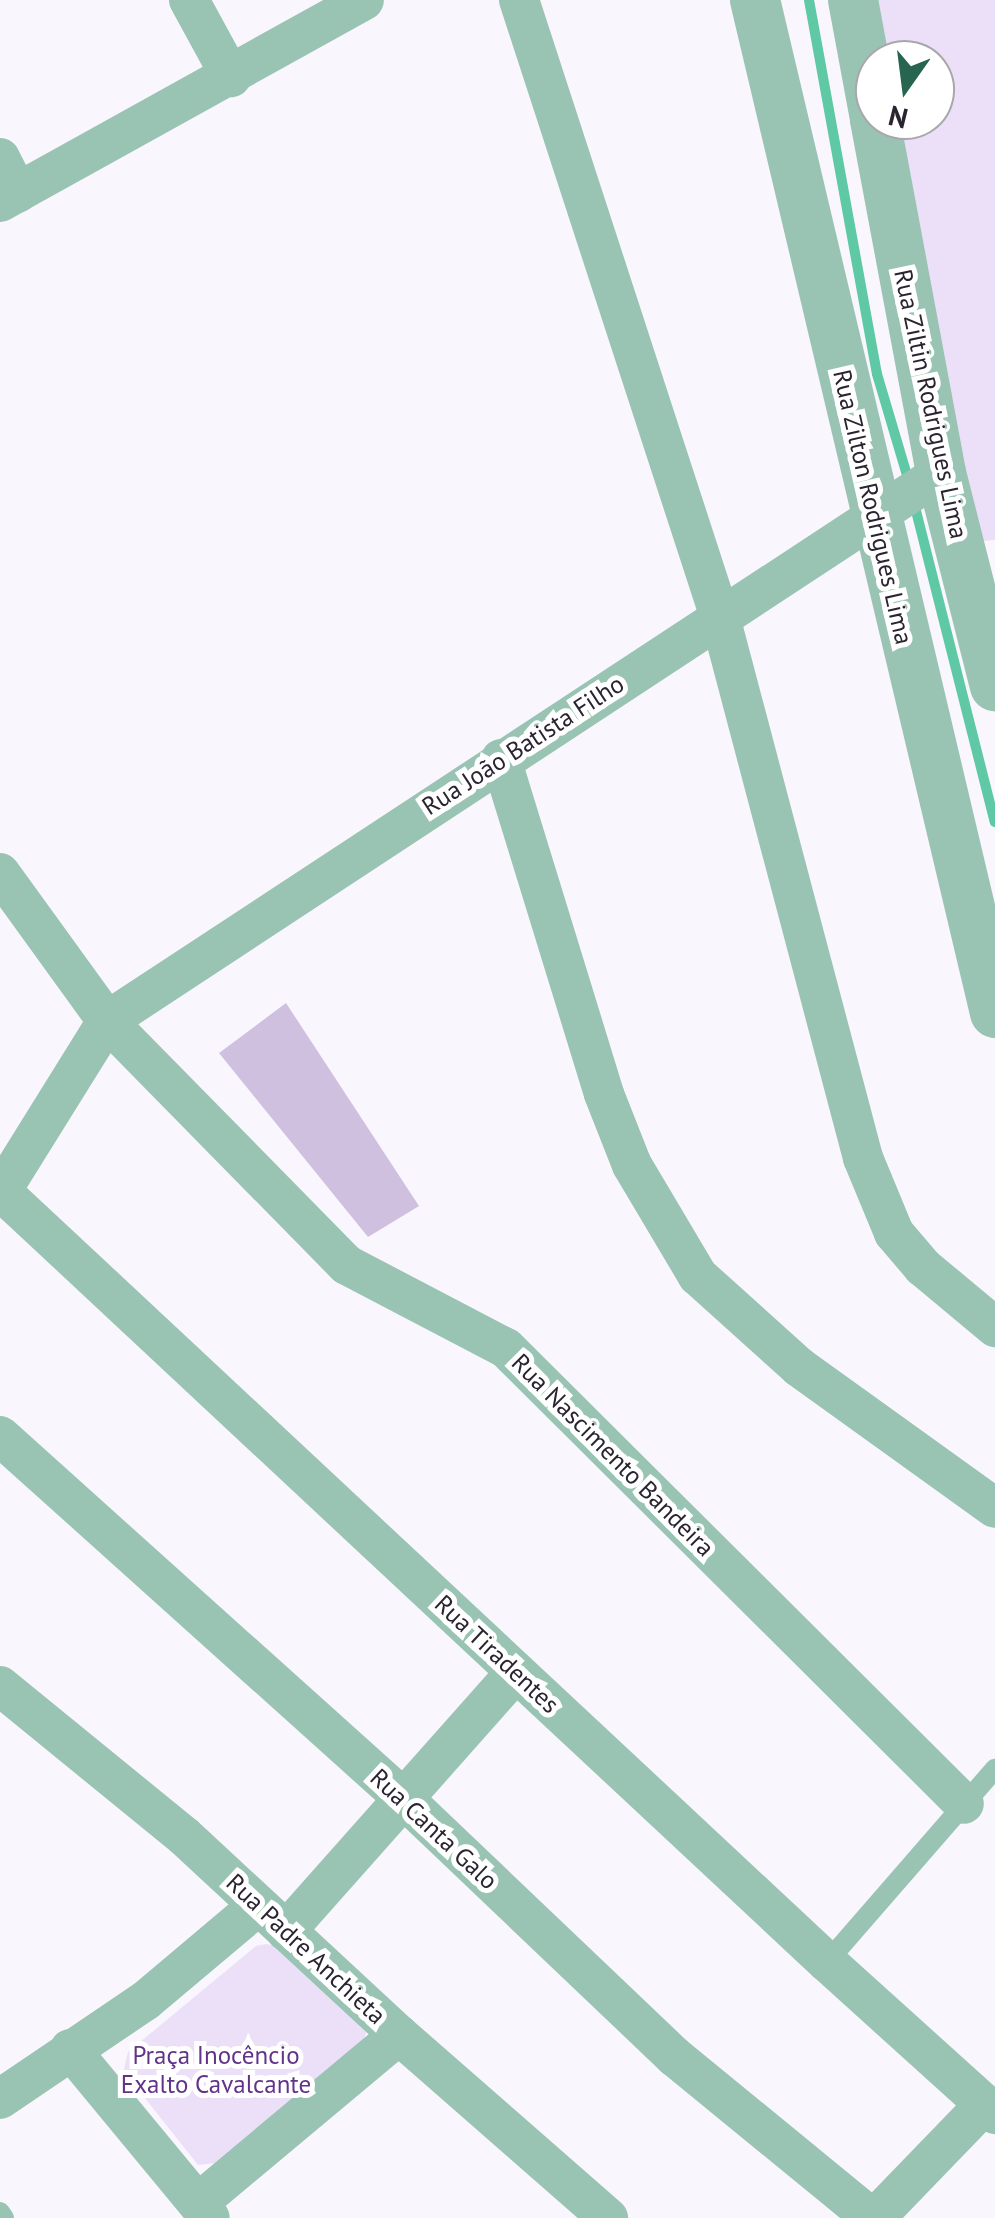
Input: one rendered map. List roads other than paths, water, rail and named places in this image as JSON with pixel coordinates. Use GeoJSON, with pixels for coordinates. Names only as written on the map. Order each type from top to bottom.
{"type":"FeatureCollection","features":[{"type":"Feature","properties":{"kind":"street"},"geometry":{"type":"LineString","coordinates":[[188,0],[231,77]]}},
{"type":"Feature","properties":{"kind":"street"},"geometry":{"type":"LineString","coordinates":[[6,184],[231,77],[364,0]]}},
{"type":"Feature","properties":{"kind":"street"},"geometry":{"type":"LineString","coordinates":[[519,0],[720,616],[875,1189],[894,1233],[923,1266],[995,1327]]}},
{"type":"Feature","properties":{"kind":"street","name":"Rua Zilton Rodrigues Lima"},"geometry":{"type":"LineString","coordinates":[[755,0],[907,495],[995,1013]]}},
{"type":"Feature","properties":{"kind":"street","name":"Rua Ziltin Rodrigues Lima"},"geometry":{"type":"LineString","coordinates":[[853,0],[860,40]]}},
{"type":"Feature","properties":{"kind":"street","name":"Rua Ziltin Rodrigues Lima"},"geometry":{"type":"LineString","coordinates":[[877,140],[907,495],[995,686]]}},
{"type":"Feature","properties":{"kind":"street","name":"Rua João Batista Filho"},"geometry":{"type":"LineString","coordinates":[[107,1021],[500,758],[907,495]]}},
{"type":"Feature","properties":{"kind":"street"},"geometry":{"type":"LineString","coordinates":[[500,758],[604,1094],[632,1165],[698,1276],[799,1368],[995,1508]]}},
{"type":"Feature","properties":{"kind":"street","name":"Rua Nascimento Bandeira"},"geometry":{"type":"LineString","coordinates":[[0,874],[107,1021],[347,1265],[506,1348],[964,1804]]}},
{"type":"Feature","properties":{"kind":"street"},"geometry":{"type":"LineString","coordinates":[[1,1192],[107,1021]]}},
{"type":"Feature","properties":{"kind":"street","name":"Rua Tiradentes"},"geometry":{"type":"LineString","coordinates":[[1,1192],[827,1962],[990,2109]]}},
{"type":"Feature","properties":{"kind":"street","name":"Rua Canta Galo"},"geometry":{"type":"LineString","coordinates":[[0,1436],[404,1799],[674,2057],[874,2218]]}},
{"type":"Feature","properties":{"kind":"street"},"geometry":{"type":"LineString","coordinates":[[0,2098],[272,1918],[404,1799],[516,1672]]}},
{"type":"Feature","properties":{"kind":"street","name":"Rua Padre Anchieta"},"geometry":{"type":"LineString","coordinates":[[0,1686],[184,1836],[399,2035],[608,2218]]}},
{"type":"Feature","properties":{"kind":"street"},"geometry":{"type":"LineString","coordinates":[[70,2049],[204,2211],[399,2035]]}},
{"type":"Feature","properties":{"kind":"street"},"geometry":{"type":"LineString","coordinates":[[874,2218],[990,2109]]}},
{"type":"Feature","properties":{"kind":"lane"},"geometry":{"type":"LineString","coordinates":[[827,1962],[995,1769]]}},
{"type":"Feature","properties":{"kind":"waterway"},"geometry":{"type":"LineString","coordinates":[[809,0],[877,374],[909,482]]}},
{"type":"Feature","properties":{"kind":"waterway"},"geometry":{"type":"LineString","coordinates":[[914,503],[995,822]]}},
{"type":"Feature","properties":{"kind":"park label","name":"Praça Inocêncio Exalto Cavalcante"},"geometry":{"type":"Point","coordinates":[216,2070]}}]}
